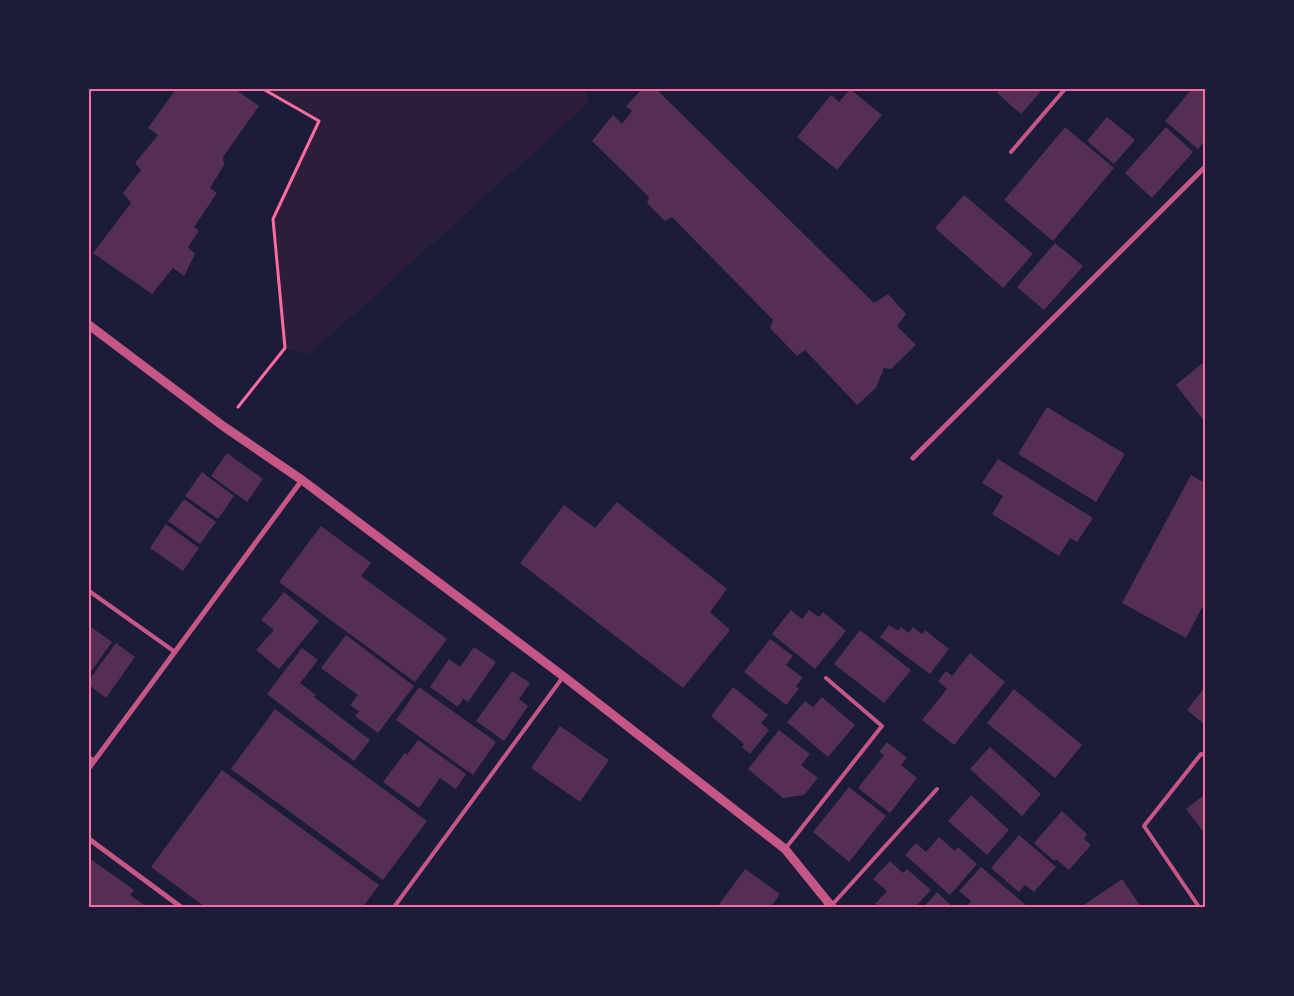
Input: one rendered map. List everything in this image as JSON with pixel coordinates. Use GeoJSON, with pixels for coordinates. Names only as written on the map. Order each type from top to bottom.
{"type":"FeatureCollection","features":[{"type":"Feature","properties":{"kind":"street"},"geometry":{"type":"LineString","coordinates":[[913,458],[1205,167]]}},
{"type":"Feature","properties":{"kind":"street"},"geometry":{"type":"LineString","coordinates":[[89,325],[223,426],[302,480],[563,676],[785,849],[831,907]]}},
{"type":"Feature","properties":{"kind":"street"},"geometry":{"type":"LineString","coordinates":[[89,768],[91,759],[175,652],[302,480]]}},
{"type":"Feature","properties":{"kind":"street"},"geometry":{"type":"LineString","coordinates":[[89,839],[181,907]]}},
{"type":"Feature","properties":{"kind":"lane"},"geometry":{"type":"LineString","coordinates":[[1011,152],[1065,89]]}},
{"type":"Feature","properties":{"kind":"lane"},"geometry":{"type":"LineString","coordinates":[[89,591],[175,652]]}},
{"type":"Feature","properties":{"kind":"lane"},"geometry":{"type":"LineString","coordinates":[[394,907],[563,676]]}},
{"type":"Feature","properties":{"kind":"lane"},"geometry":{"type":"LineString","coordinates":[[785,849],[882,726],[826,678]]}},
{"type":"Feature","properties":{"kind":"lane"},"geometry":{"type":"LineString","coordinates":[[1199,907],[1144,826],[1201,754],[1205,755]]}},
{"type":"Feature","properties":{"kind":"lane"},"geometry":{"type":"LineString","coordinates":[[831,907],[937,789]]}},
{"type":"Feature","properties":{"kind":"path"},"geometry":{"type":"LineString","coordinates":[[223,426],[285,348],[273,219],[319,121],[263,89]]}},
{"type":"Feature","properties":{"kind":"shaded area"},"geometry":{"type":"Polygon","coordinates":[[[263,89],[585,89],[590,102],[310,354],[285,348],[273,219],[319,121],[263,89]]]}},
{"type":"Feature","properties":{"kind":"building"},"geometry":{"type":"Polygon","coordinates":[[[176,89],[235,89],[259,106],[223,157],[224,165],[210,188],[217,193],[194,227],[199,231],[188,247],[195,254],[184,276],[173,268],[152,294],[93,253],[131,203],[123,193],[141,170],[135,163],[158,135],[148,128],[176,89]]]}},
{"type":"Feature","properties":{"kind":"building"},"geometry":{"type":"Polygon","coordinates":[[[642,89],[656,89],[874,303],[888,294],[906,314],[897,326],[916,345],[891,369],[884,368],[876,388],[857,405],[805,350],[797,356],[770,328],[773,320],[672,217],[665,221],[647,203],[649,197],[592,141],[613,115],[622,124],[632,111],[626,106],[642,89]]]}},
{"type":"Feature","properties":{"kind":"building"},"geometry":{"type":"Polygon","coordinates":[[[850,89],[882,115],[837,170],[797,137],[831,95],[839,102],[850,89]]]}},
{"type":"Feature","properties":{"kind":"building"},"geometry":{"type":"Polygon","coordinates":[[[1000,89],[1043,89],[1021,114],[997,93],[1000,89]]]}},
{"type":"Feature","properties":{"kind":"building"},"geometry":{"type":"Polygon","coordinates":[[[1192,89],[1205,89],[1205,140],[1198,149],[1165,121],[1192,89]]]}},
{"type":"Feature","properties":{"kind":"building"},"geometry":{"type":"Polygon","coordinates":[[[1107,117],[1135,140],[1114,164],[1087,141],[1107,117]]]}},
{"type":"Feature","properties":{"kind":"building"},"geometry":{"type":"Polygon","coordinates":[[[1065,127],[1114,168],[1053,241],[1004,200],[1065,127]]]}},
{"type":"Feature","properties":{"kind":"building"},"geometry":{"type":"Polygon","coordinates":[[[1166,127],[1193,152],[1152,198],[1125,173],[1166,127]]]}},
{"type":"Feature","properties":{"kind":"building"},"geometry":{"type":"Polygon","coordinates":[[[964,195],[1033,254],[1003,288],[935,228],[964,195]]]}},
{"type":"Feature","properties":{"kind":"building"},"geometry":{"type":"Polygon","coordinates":[[[1055,243],[1083,266],[1044,310],[1017,287],[1055,243]]]}},
{"type":"Feature","properties":{"kind":"building"},"geometry":{"type":"Polygon","coordinates":[[[1205,361],[1205,422],[1176,385],[1205,361]]]}},
{"type":"Feature","properties":{"kind":"building"},"geometry":{"type":"Polygon","coordinates":[[[1047,407],[1125,454],[1096,502],[1018,454],[1047,407]]]}},
{"type":"Feature","properties":{"kind":"building"},"geometry":{"type":"Polygon","coordinates":[[[227,453],[263,479],[247,502],[211,476],[227,453]]]}},
{"type":"Feature","properties":{"kind":"building"},"geometry":{"type":"Polygon","coordinates":[[[998,459],[1093,518],[1077,542],[1070,538],[1059,556],[992,514],[1003,496],[982,483],[998,459]]]}},
{"type":"Feature","properties":{"kind":"building"},"geometry":{"type":"Polygon","coordinates":[[[202,472],[234,496],[218,519],[185,496],[202,472]]]}},
{"type":"Feature","properties":{"kind":"building"},"geometry":{"type":"Polygon","coordinates":[[[1191,475],[1205,483],[1205,602],[1186,638],[1122,603],[1191,475]]]}},
{"type":"Feature","properties":{"kind":"building"},"geometry":{"type":"Polygon","coordinates":[[[184,499],[216,522],[200,544],[168,521],[184,499]]]}},
{"type":"Feature","properties":{"kind":"building"},"geometry":{"type":"Polygon","coordinates":[[[617,502],[727,589],[710,612],[730,630],[683,688],[520,563],[564,505],[595,528],[617,502]]]}},
{"type":"Feature","properties":{"kind":"building"},"geometry":{"type":"Polygon","coordinates":[[[166,524],[199,548],[183,571],[150,548],[166,524]]]}},
{"type":"Feature","properties":{"kind":"building"},"geometry":{"type":"Polygon","coordinates":[[[321,526],[371,563],[361,576],[447,639],[415,682],[279,582],[321,526]]]}},
{"type":"Feature","properties":{"kind":"building"},"geometry":{"type":"Polygon","coordinates":[[[284,592],[319,621],[279,669],[256,650],[274,630],[261,620],[284,592]]]}},
{"type":"Feature","properties":{"kind":"building"},"geometry":{"type":"Polygon","coordinates":[[[791,610],[802,619],[809,610],[819,617],[823,612],[846,631],[815,669],[772,634],[791,610]]]}},
{"type":"Feature","properties":{"kind":"building"},"geometry":{"type":"Polygon","coordinates":[[[889,625],[898,631],[901,627],[909,633],[913,627],[922,634],[925,630],[949,649],[930,674],[880,637],[889,625]]]}},
{"type":"Feature","properties":{"kind":"building"},"geometry":{"type":"Polygon","coordinates":[[[91,627],[112,642],[89,674],[89,629],[91,627]]]}},
{"type":"Feature","properties":{"kind":"building"},"geometry":{"type":"Polygon","coordinates":[[[860,630],[911,670],[884,703],[834,664],[860,630]]]}},
{"type":"Feature","properties":{"kind":"building"},"geometry":{"type":"Polygon","coordinates":[[[346,635],[414,686],[378,733],[355,716],[359,711],[350,705],[358,695],[321,668],[346,635]]]}},
{"type":"Feature","properties":{"kind":"building"},"geometry":{"type":"Polygon","coordinates":[[[770,639],[793,656],[786,665],[803,678],[796,686],[799,689],[786,705],[744,672],[770,639]]]}},
{"type":"Feature","properties":{"kind":"building"},"geometry":{"type":"Polygon","coordinates":[[[116,643],[135,657],[106,698],[89,685],[89,680],[116,643]]]}},
{"type":"Feature","properties":{"kind":"building"},"geometry":{"type":"Polygon","coordinates":[[[474,647],[496,662],[468,702],[463,699],[458,707],[430,687],[449,659],[460,667],[474,647]]]}},
{"type":"Feature","properties":{"kind":"building"},"geometry":{"type":"Polygon","coordinates":[[[302,648],[318,660],[300,683],[316,695],[314,697],[370,740],[354,761],[267,694],[302,648]]]}},
{"type":"Feature","properties":{"kind":"building"},"geometry":{"type":"Polygon","coordinates":[[[970,653],[1005,682],[954,745],[922,720],[947,689],[938,681],[946,671],[952,676],[970,653]]]}},
{"type":"Feature","properties":{"kind":"building"},"geometry":{"type":"Polygon","coordinates":[[[512,671],[530,683],[519,699],[528,706],[504,741],[476,721],[512,671]]]}},
{"type":"Feature","properties":{"kind":"building"},"geometry":{"type":"Polygon","coordinates":[[[419,687],[496,742],[473,775],[396,720],[419,687]]]}},
{"type":"Feature","properties":{"kind":"building"},"geometry":{"type":"Polygon","coordinates":[[[733,687],[768,715],[761,723],[769,730],[750,754],[742,747],[744,744],[711,716],[733,687]]]}},
{"type":"Feature","properties":{"kind":"building"},"geometry":{"type":"Polygon","coordinates":[[[1205,687],[1205,725],[1187,710],[1205,687]]]}},
{"type":"Feature","properties":{"kind":"building"},"geometry":{"type":"Polygon","coordinates":[[[1014,689],[1082,745],[1055,778],[987,723],[1014,689]]]}},
{"type":"Feature","properties":{"kind":"building"},"geometry":{"type":"Polygon","coordinates":[[[822,697],[855,725],[828,757],[787,722],[805,701],[813,707],[822,697]]]}},
{"type":"Feature","properties":{"kind":"building"},"geometry":{"type":"Polygon","coordinates":[[[275,709],[427,821],[383,880],[231,769],[275,709]]]}},
{"type":"Feature","properties":{"kind":"building"},"geometry":{"type":"Polygon","coordinates":[[[560,726],[609,760],[580,802],[531,768],[560,726]]]}},
{"type":"Feature","properties":{"kind":"building"},"geometry":{"type":"Polygon","coordinates":[[[779,730],[810,754],[801,765],[818,778],[804,795],[783,798],[748,769],[779,730]]]}},
{"type":"Feature","properties":{"kind":"building"},"geometry":{"type":"Polygon","coordinates":[[[418,740],[466,774],[456,789],[440,778],[419,808],[383,782],[405,753],[407,755],[418,740]]]}},
{"type":"Feature","properties":{"kind":"building"},"geometry":{"type":"Polygon","coordinates":[[[887,742],[907,758],[901,765],[917,778],[890,813],[858,788],[884,755],[879,752],[887,742]]]}},
{"type":"Feature","properties":{"kind":"building"},"geometry":{"type":"Polygon","coordinates":[[[990,747],[1041,794],[1022,816],[970,769],[990,747]]]}},
{"type":"Feature","properties":{"kind":"building"},"geometry":{"type":"Polygon","coordinates":[[[222,770],[379,885],[363,907],[205,907],[151,867],[222,770]]]}},
{"type":"Feature","properties":{"kind":"building"},"geometry":{"type":"Polygon","coordinates":[[[849,787],[886,816],[849,862],[813,832],[849,787]]]}},
{"type":"Feature","properties":{"kind":"building"},"geometry":{"type":"Polygon","coordinates":[[[1205,794],[1205,834],[1186,809],[1205,794]]]}},
{"type":"Feature","properties":{"kind":"building"},"geometry":{"type":"Polygon","coordinates":[[[971,795],[1009,830],[987,855],[948,821],[971,795]]]}},
{"type":"Feature","properties":{"kind":"building"},"geometry":{"type":"Polygon","coordinates":[[[1062,811],[1087,834],[1084,839],[1091,845],[1069,870],[1056,859],[1054,861],[1034,843],[1062,811]]]}},
{"type":"Feature","properties":{"kind":"building"},"geometry":{"type":"Polygon","coordinates":[[[1019,835],[1056,867],[1034,892],[1025,885],[1019,892],[991,868],[1019,835]]]}},
{"type":"Feature","properties":{"kind":"building"},"geometry":{"type":"Polygon","coordinates":[[[939,837],[955,851],[958,847],[977,864],[950,895],[905,855],[916,843],[926,852],[939,837]]]}},
{"type":"Feature","properties":{"kind":"building"},"geometry":{"type":"Polygon","coordinates":[[[89,858],[134,890],[130,895],[147,907],[89,906],[89,858]]]}},
{"type":"Feature","properties":{"kind":"building"},"geometry":{"type":"Polygon","coordinates":[[[890,861],[903,873],[907,869],[931,890],[915,907],[879,907],[875,904],[887,891],[873,879],[890,861]]]}},
{"type":"Feature","properties":{"kind":"building"},"geometry":{"type":"Polygon","coordinates":[[[981,867],[1028,907],[966,907],[971,901],[959,891],[981,867]]]}},
{"type":"Feature","properties":{"kind":"building"},"geometry":{"type":"Polygon","coordinates":[[[745,869],[780,894],[771,907],[717,907],[745,869]]]}},
{"type":"Feature","properties":{"kind":"building"},"geometry":{"type":"Polygon","coordinates":[[[1122,879],[1141,907],[1081,907],[1122,879]]]}},
{"type":"Feature","properties":{"kind":"building"},"geometry":{"type":"Polygon","coordinates":[[[937,892],[953,907],[924,907],[937,892]]]}}]}
